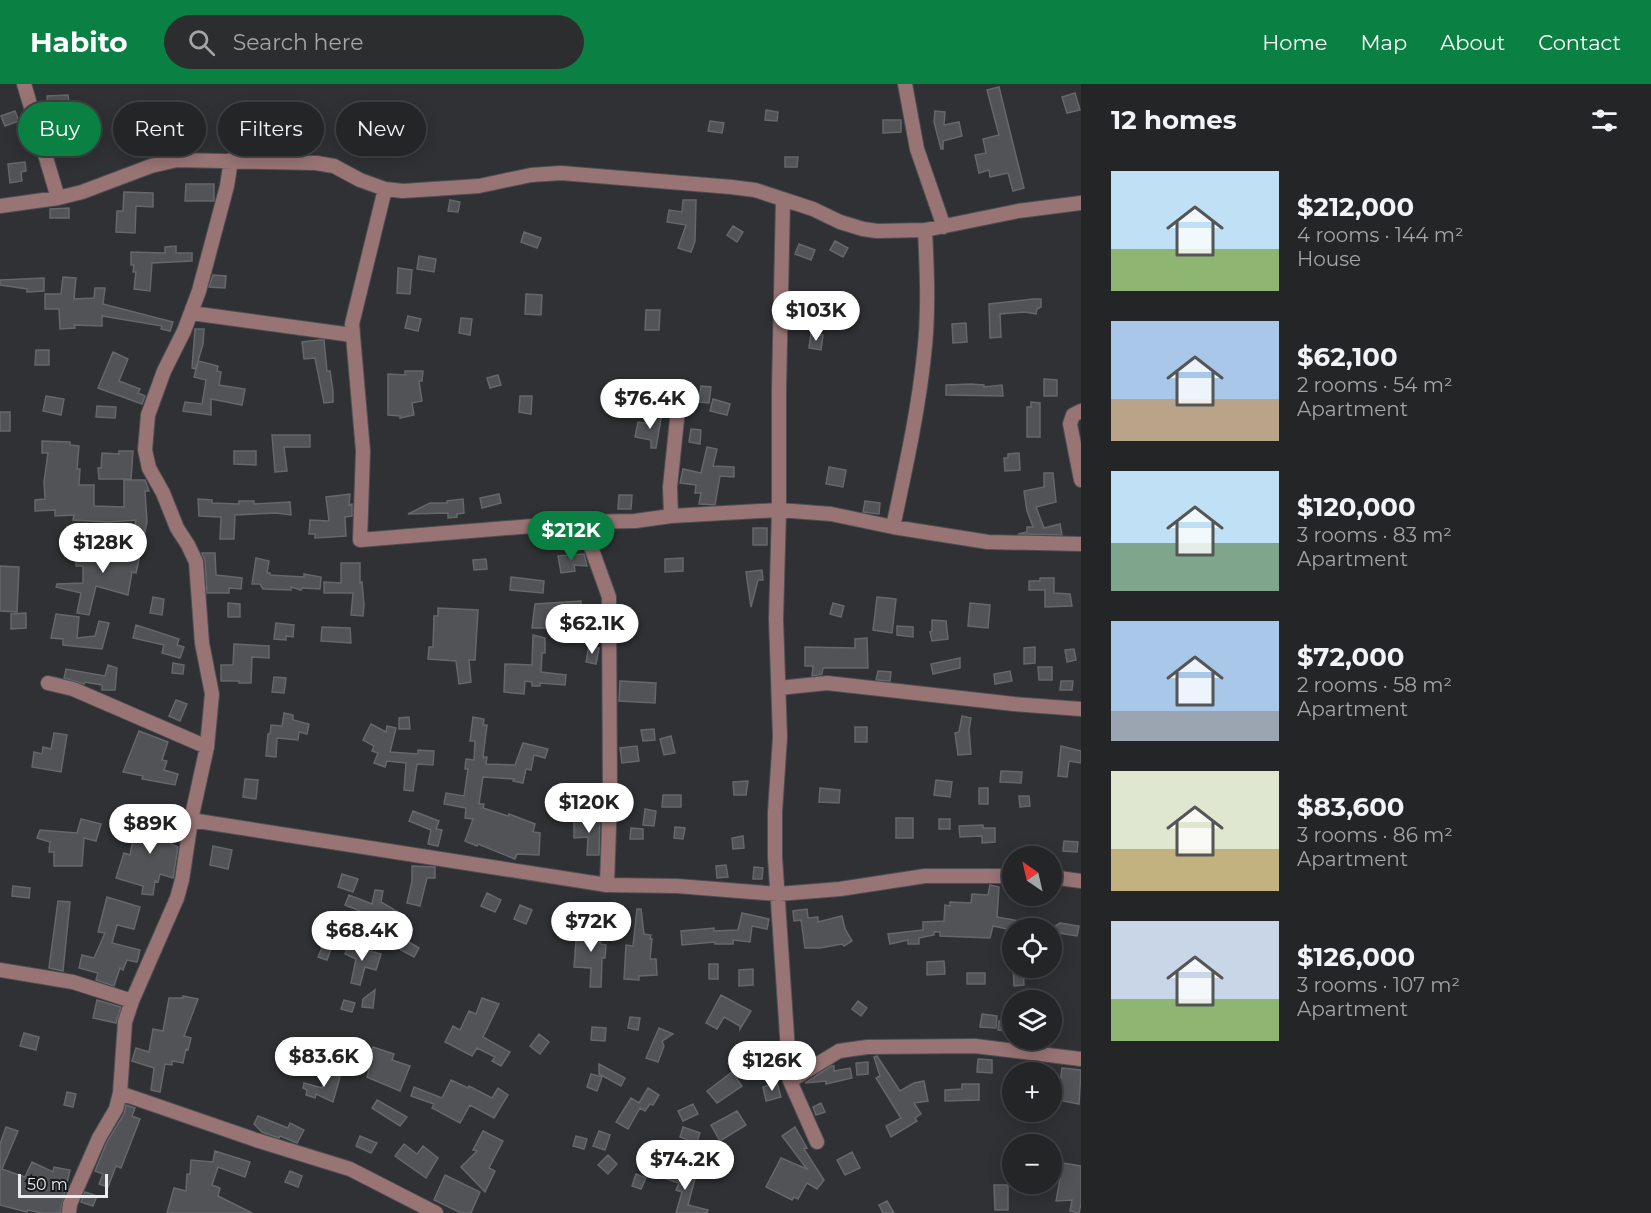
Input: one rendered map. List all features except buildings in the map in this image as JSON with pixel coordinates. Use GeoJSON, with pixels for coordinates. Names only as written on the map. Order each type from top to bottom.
{"type":"FeatureCollection","features":[{"type":"Feature","properties":{"kind":"street"},"geometry":{"type":"LineString","coordinates":[[24,84],[58,198]]}},
{"type":"Feature","properties":{"kind":"street"},"geometry":{"type":"LineString","coordinates":[[905,84],[917,149],[944,227]]}},
{"type":"Feature","properties":{"kind":"street"},"geometry":{"type":"LineString","coordinates":[[0,206],[58,198],[82,192],[151,166],[177,160],[316,163],[334,166],[360,180],[385,189],[403,191],[478,186],[531,175],[561,173],[732,187],[755,190],[863,229],[925,230],[1018,211],[1081,202]]}},
{"type":"Feature","properties":{"kind":"street"},"geometry":{"type":"LineString","coordinates":[[69,1213],[70,1204],[99,1138],[113,1117],[120,1093],[125,1022],[177,898],[207,747],[212,694],[202,643],[195,562],[149,468],[145,450],[148,415],[191,313],[215,233],[231,160]]}},
{"type":"Feature","properties":{"kind":"street"},"geometry":{"type":"LineString","coordinates":[[385,189],[352,324],[363,451],[360,540],[582,522],[635,521],[671,516],[779,510],[831,514],[892,527],[988,542],[1081,544]]}},
{"type":"Feature","properties":{"kind":"street"},"geometry":{"type":"LineString","coordinates":[[783,199],[778,389],[779,510],[776,619],[780,746],[775,812],[775,857],[790,1081],[817,1142]]}},
{"type":"Feature","properties":{"kind":"street"},"geometry":{"type":"LineString","coordinates":[[892,527],[915,424],[925,352],[927,294],[925,230]]}},
{"type":"Feature","properties":{"kind":"street"},"geometry":{"type":"LineString","coordinates":[[191,313],[352,335]]}},
{"type":"Feature","properties":{"kind":"street"},"geometry":{"type":"LineString","coordinates":[[1081,411],[1073,415],[1070,424],[1081,480]]}},
{"type":"Feature","properties":{"kind":"street"},"geometry":{"type":"LineString","coordinates":[[671,516],[670,487],[676,418]]}},
{"type":"Feature","properties":{"kind":"street"},"geometry":{"type":"LineString","coordinates":[[582,522],[609,597],[610,797],[607,885]]}},
{"type":"Feature","properties":{"kind":"street"},"geometry":{"type":"LineString","coordinates":[[48,683],[73,689],[207,747]]}},
{"type":"Feature","properties":{"kind":"street"},"geometry":{"type":"LineString","coordinates":[[779,688],[827,683],[1014,704],[1081,709]]}},
{"type":"Feature","properties":{"kind":"street"},"geometry":{"type":"LineString","coordinates":[[191,820],[607,885],[677,886],[778,894],[840,889],[925,876],[1002,876]]}},
{"type":"Feature","properties":{"kind":"street"},"geometry":{"type":"LineString","coordinates":[[1062,878],[1081,881]]}},
{"type":"Feature","properties":{"kind":"street"},"geometry":{"type":"LineString","coordinates":[[0,970],[73,982],[132,1001]]}},
{"type":"Feature","properties":{"kind":"street"},"geometry":{"type":"LineString","coordinates":[[790,1081],[839,1051],[867,1047],[975,1046],[1081,1059]]}},
{"type":"Feature","properties":{"kind":"street"},"geometry":{"type":"LineString","coordinates":[[120,1093],[256,1140],[350,1169],[436,1213]]}}]}
